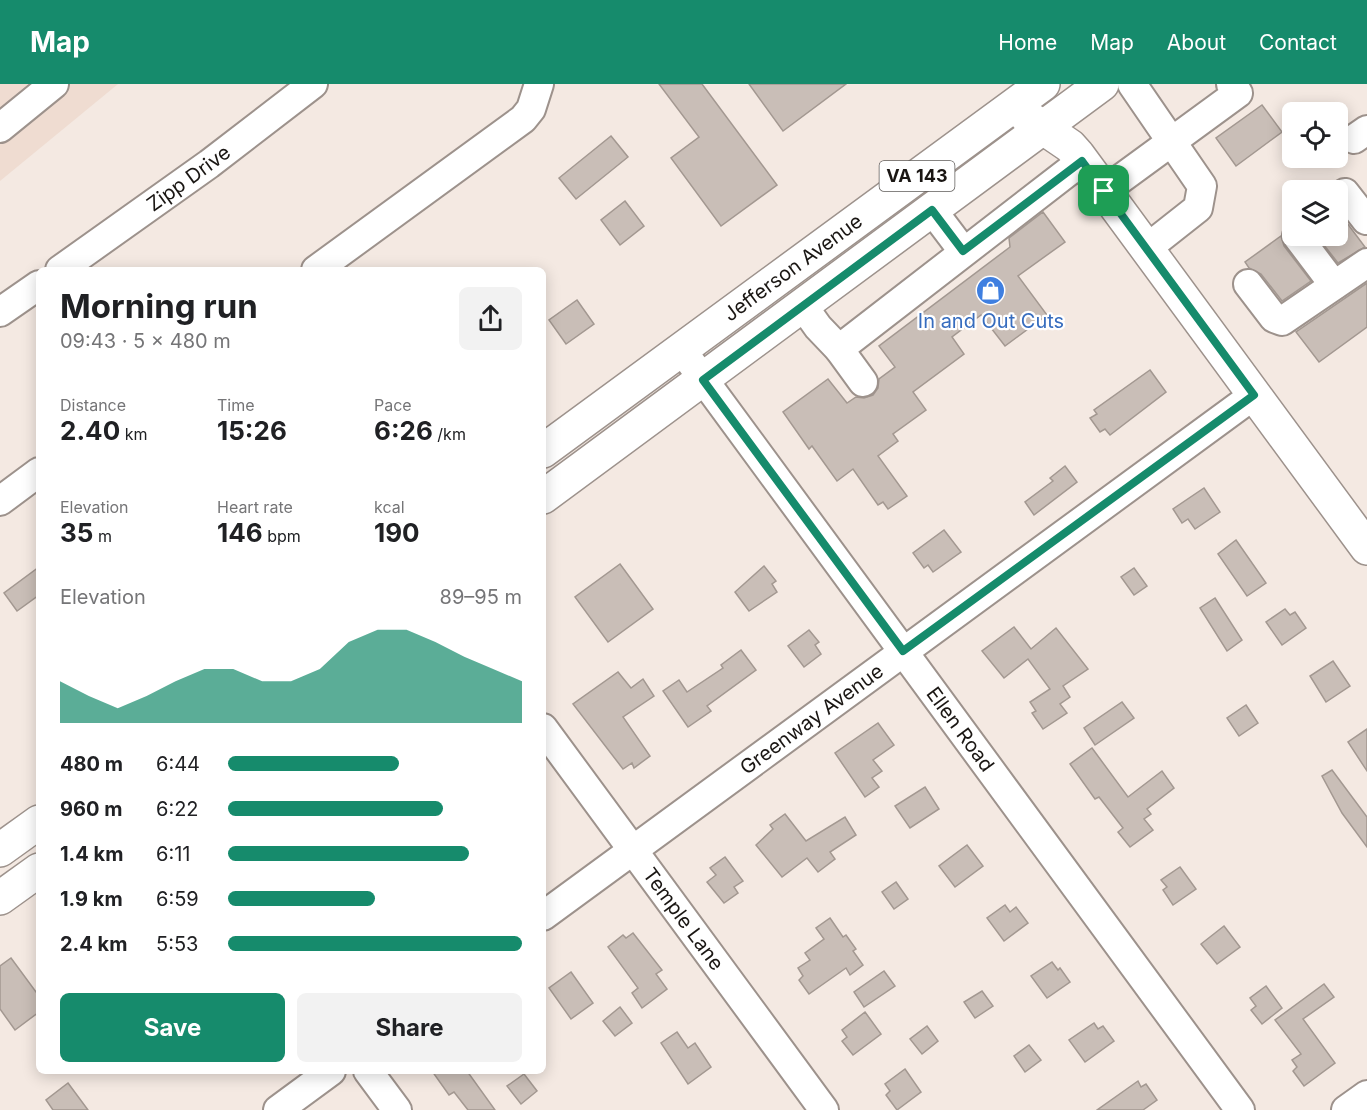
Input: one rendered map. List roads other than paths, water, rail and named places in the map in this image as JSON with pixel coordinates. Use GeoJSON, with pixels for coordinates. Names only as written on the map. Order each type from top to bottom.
{"type":"FeatureCollection","features":[{"type":"Feature","properties":{"kind":"main road","name":"Jefferson Avenue"},"geometry":{"type":"LineString","coordinates":[[546,449],[1043,84]]}},
{"type":"Feature","properties":{"kind":"main road","name":"Jefferson Avenue"},"geometry":{"type":"LineString","coordinates":[[546,495],[1102,84]]}},
{"type":"Feature","properties":{"kind":"main road"},"geometry":{"type":"LineString","coordinates":[[1011,106],[1070,146],[1367,548]]}},
{"type":"Feature","properties":{"kind":"main road"},"geometry":{"type":"LineString","coordinates":[[1,849],[36,824]]}},
{"type":"Feature","properties":{"kind":"street"},"geometry":{"type":"LineString","coordinates":[[0,128],[54,84]]}},
{"type":"Feature","properties":{"kind":"street","name":"Zipp Drive"},"geometry":{"type":"LineString","coordinates":[[64,267],[209,164],[313,84]]}},
{"type":"Feature","properties":{"kind":"street"},"geometry":{"type":"LineString","coordinates":[[320,267],[523,119],[531,109],[539,84]]}},
{"type":"Feature","properties":{"kind":"street"},"geometry":{"type":"LineString","coordinates":[[1132,84],[1202,186],[1198,208],[1146,249]]}},
{"type":"Feature","properties":{"kind":"street"},"geometry":{"type":"LineString","coordinates":[[1104,191],[1238,93],[1231,84]]}},
{"type":"Feature","properties":{"kind":"street"},"geometry":{"type":"LineString","coordinates":[[839,349],[1082,161]]}},
{"type":"Feature","properties":{"kind":"street"},"geometry":{"type":"LineString","coordinates":[[1348,196],[1367,220]]}},
{"type":"Feature","properties":{"kind":"street"},"geometry":{"type":"LineString","coordinates":[[932,210],[963,251]]}},
{"type":"Feature","properties":{"kind":"street"},"geometry":{"type":"LineString","coordinates":[[1305,246],[1334,285]]}},
{"type":"Feature","properties":{"kind":"street"},"geometry":{"type":"LineString","coordinates":[[1248,284],[1274,318],[1282,321],[1367,263]]}},
{"type":"Feature","properties":{"kind":"street"},"geometry":{"type":"LineString","coordinates":[[0,312],[36,287]]}},
{"type":"Feature","properties":{"kind":"street"},"geometry":{"type":"LineString","coordinates":[[803,306],[863,382]]}},
{"type":"Feature","properties":{"kind":"street","name":"Ellen Road"},"geometry":{"type":"LineString","coordinates":[[681,350],[1240,1110]]}},
{"type":"Feature","properties":{"kind":"street","name":"Greenway Avenue"},"geometry":{"type":"LineString","coordinates":[[546,914],[1254,395]]}},
{"type":"Feature","properties":{"kind":"street"},"geometry":{"type":"LineString","coordinates":[[0,501],[36,474]]}},
{"type":"Feature","properties":{"kind":"street","name":"Temple Lane"},"geometry":{"type":"LineString","coordinates":[[546,732],[824,1110]]}},
{"type":"Feature","properties":{"kind":"street"},"geometry":{"type":"LineString","coordinates":[[1,849],[21,883]]}},
{"type":"Feature","properties":{"kind":"street"},"geometry":{"type":"LineString","coordinates":[[278,1110],[327,1074]]}},
{"type":"Feature","properties":{"kind":"street"},"geometry":{"type":"LineString","coordinates":[[370,1074],[397,1110]]}},
{"type":"Feature","properties":{"kind":"street"},"geometry":{"type":"LineString","coordinates":[[1346,1110],[1367,1095]]}},
{"type":"Feature","properties":{"kind":"place","name":"In and Out Cuts"},"geometry":{"type":"Point","coordinates":[991,290]}}]}
